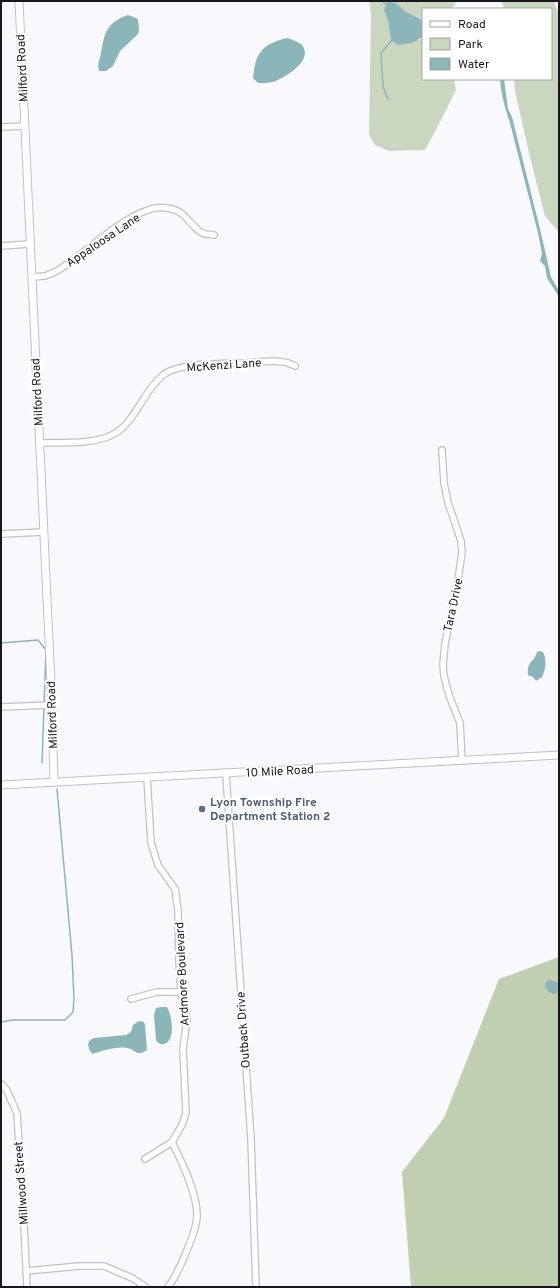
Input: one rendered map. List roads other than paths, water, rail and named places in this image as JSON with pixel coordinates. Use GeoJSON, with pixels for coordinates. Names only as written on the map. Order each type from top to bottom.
{"type":"FeatureCollection","features":[{"type":"Feature","properties":{"kind":"street","name":"Milford Road"},"geometry":{"type":"LineString","coordinates":[[19,1],[52,704],[54,782]]}},
{"type":"Feature","properties":{"kind":"street"},"geometry":{"type":"LineString","coordinates":[[1,127],[25,126]]}},
{"type":"Feature","properties":{"kind":"street","name":"Appaloosa Lane"},"geometry":{"type":"LineString","coordinates":[[32,277],[45,276],[57,271],[122,224],[148,209],[167,208],[176,210],[185,215],[204,234],[214,234]]}},
{"type":"Feature","properties":{"kind":"street"},"geometry":{"type":"LineString","coordinates":[[1,246],[30,244]]}},
{"type":"Feature","properties":{"kind":"street","name":"McKenzi Lane"},"geometry":{"type":"LineString","coordinates":[[39,443],[89,441],[111,435],[123,427],[149,391],[163,375],[174,370],[190,366],[268,362],[284,362],[295,366]]}},
{"type":"Feature","properties":{"kind":"street","name":"Tara Drive"},"geometry":{"type":"LineString","coordinates":[[442,450],[444,483],[448,503],[461,541],[462,552],[456,595],[445,643],[443,667],[449,695],[460,723],[462,761]]}},
{"type":"Feature","properties":{"kind":"street"},"geometry":{"type":"LineString","coordinates":[[1,534],[44,532]]}},
{"type":"Feature","properties":{"kind":"street"},"geometry":{"type":"LineString","coordinates":[[1,707],[52,704]]}},
{"type":"Feature","properties":{"kind":"street","name":"10 Mile Road"},"geometry":{"type":"LineString","coordinates":[[1,785],[559,756]]}},
{"type":"Feature","properties":{"kind":"street","name":"Outback Drive"},"geometry":{"type":"LineString","coordinates":[[226,774],[251,1139],[256,1287]]}},
{"type":"Feature","properties":{"kind":"street","name":"Ardmore Boulevard"},"geometry":{"type":"LineString","coordinates":[[145,1159],[172,1142],[182,1125],[186,1113],[186,1084],[183,1049],[186,1019],[181,992],[178,910],[175,889],[158,865],[150,843],[147,777]]}},
{"type":"Feature","properties":{"kind":"street"},"geometry":{"type":"LineString","coordinates":[[131,999],[157,992],[181,992]]}},
{"type":"Feature","properties":{"kind":"street","name":"Millwood Street"},"geometry":{"type":"LineString","coordinates":[[1,1084],[6,1089],[17,1113],[26,1287]]}},
{"type":"Feature","properties":{"kind":"street"},"geometry":{"type":"LineString","coordinates":[[168,1287],[175,1278],[188,1248],[195,1230],[197,1216],[195,1200],[183,1163],[172,1142]]}},
{"type":"Feature","properties":{"kind":"street"},"geometry":{"type":"LineString","coordinates":[[26,1271],[80,1266],[104,1266],[132,1278],[146,1287]]}},
{"type":"Feature","properties":{"kind":"water"},"geometry":{"type":"Polygon","coordinates":[[[387,2],[396,3],[405,11],[420,19],[422,22],[422,37],[414,42],[398,45],[391,40],[388,21],[384,10],[387,2]]]}},
{"type":"Feature","properties":{"kind":"water"},"geometry":{"type":"Polygon","coordinates":[[[128,15],[138,19],[138,34],[120,51],[113,66],[106,71],[99,71],[98,63],[108,29],[115,21],[128,15]]]}},
{"type":"Feature","properties":{"kind":"water"},"geometry":{"type":"Polygon","coordinates":[[[288,38],[302,45],[305,51],[301,62],[291,72],[278,80],[258,83],[253,78],[254,69],[258,56],[262,50],[272,43],[288,38]]]}},
{"type":"Feature","properties":{"kind":"water"},"geometry":{"type":"Polygon","coordinates":[[[500,80],[504,80],[508,109],[512,117],[551,277],[559,291],[559,297],[547,278],[545,266],[540,261],[542,254],[538,233],[501,90],[500,80]]]}},
{"type":"Feature","properties":{"kind":"water"},"geometry":{"type":"Polygon","coordinates":[[[539,651],[543,652],[546,664],[542,677],[536,681],[533,677],[528,675],[528,670],[530,664],[539,651]]]}},
{"type":"Feature","properties":{"kind":"water"},"geometry":{"type":"Polygon","coordinates":[[[550,980],[559,984],[559,993],[553,994],[545,987],[546,982],[550,980]]]}},
{"type":"Feature","properties":{"kind":"water"},"geometry":{"type":"Polygon","coordinates":[[[167,1007],[172,1027],[170,1038],[168,1042],[164,1044],[159,1044],[156,1040],[154,1015],[156,1008],[167,1007]]]}},
{"type":"Feature","properties":{"kind":"water"},"geometry":{"type":"Polygon","coordinates":[[[139,1021],[144,1022],[145,1025],[147,1050],[138,1053],[130,1049],[118,1048],[92,1054],[88,1044],[90,1040],[94,1038],[126,1035],[131,1032],[133,1025],[139,1021]]]}},
{"type":"Feature","properties":{"kind":"waterway"},"geometry":{"type":"LineString","coordinates":[[383,1],[388,5]]}},
{"type":"Feature","properties":{"kind":"waterway"},"geometry":{"type":"LineString","coordinates":[[388,99],[383,87],[381,53],[392,40]]}},
{"type":"Feature","properties":{"kind":"waterway"},"geometry":{"type":"LineString","coordinates":[[1,643],[38,640],[46,650],[42,763]]}},
{"type":"Feature","properties":{"kind":"waterway"},"geometry":{"type":"LineString","coordinates":[[1,1022],[13,1020],[65,1020],[73,1012],[74,999],[72,955],[57,789]]}},
{"type":"Feature","properties":{"kind":"place","name":"Lyon Township Fire Department Station 2"},"geometry":{"type":"Point","coordinates":[202,809]}}]}
